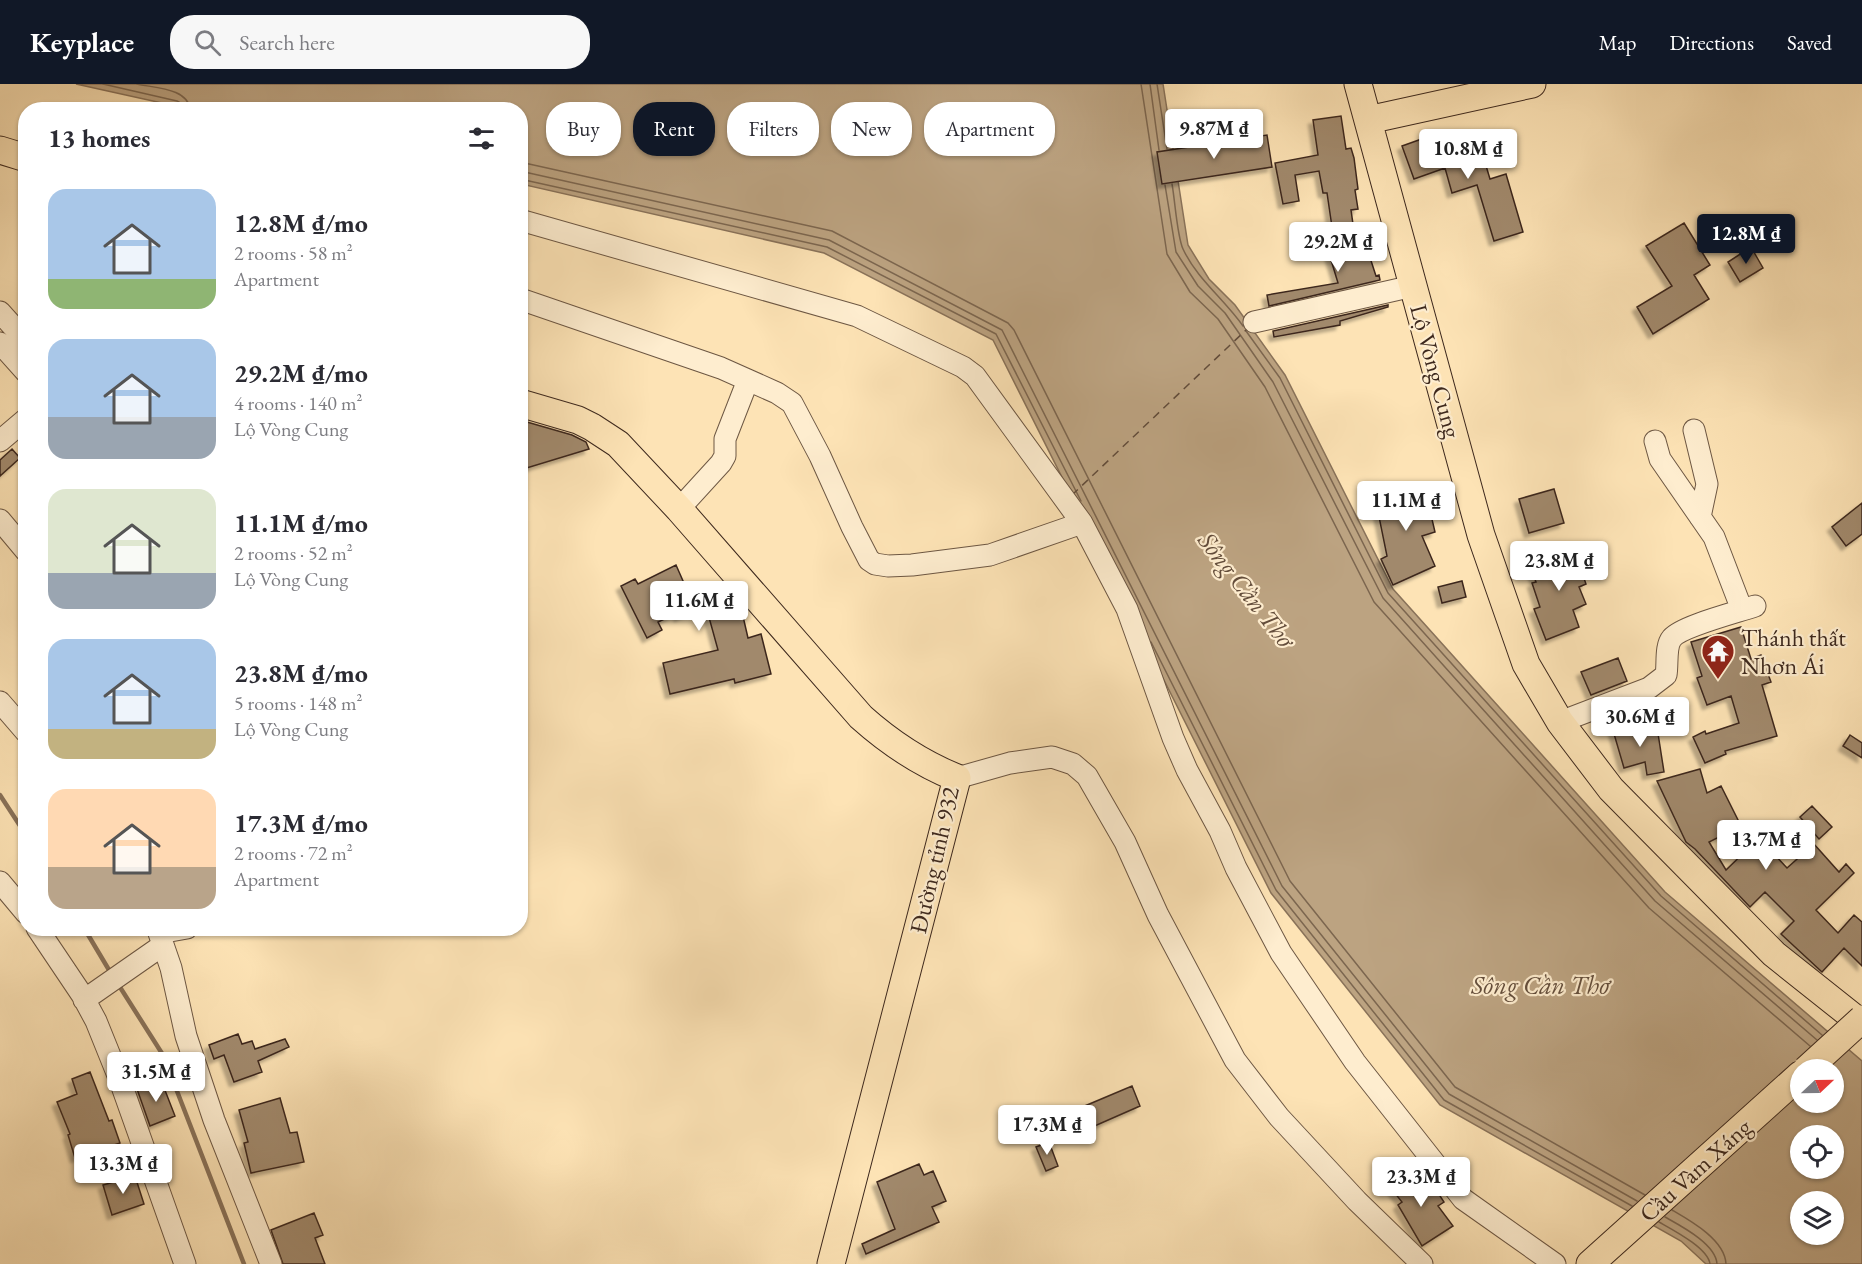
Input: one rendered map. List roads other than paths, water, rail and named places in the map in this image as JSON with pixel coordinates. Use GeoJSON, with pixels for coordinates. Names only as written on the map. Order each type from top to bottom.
{"type":"FeatureCollection","features":[{"type":"Feature","properties":{"kind":"main road","name":"Lộ Vòng Cung"},"geometry":{"type":"LineString","coordinates":[[1358,84],[1481,535],[1526,663],[1560,722],[1611,789],[1774,954],[1862,1022]]}},
{"type":"Feature","properties":{"kind":"main road"},"geometry":{"type":"LineString","coordinates":[[1368,120],[1532,84]]}},
{"type":"Feature","properties":{"kind":"main road"},"geometry":{"type":"LineString","coordinates":[[0,150],[18,156]]}},
{"type":"Feature","properties":{"kind":"main road","name":"Đường tỉnh 932"},"geometry":{"type":"LineString","coordinates":[[528,405],[578,420],[606,435],[629,454],[861,717],[894,745],[935,769],[957,778],[831,1264]]}},
{"type":"Feature","properties":{"kind":"main road"},"geometry":{"type":"LineString","coordinates":[[1819,1059],[1862,1022]]}},
{"type":"Feature","properties":{"kind":"main road","name":"Cầu Vàm Xáng"},"geometry":{"type":"LineString","coordinates":[[1590,1264],[1790,1084]]}},
{"type":"Feature","properties":{"kind":"street"},"geometry":{"type":"LineString","coordinates":[[528,222],[857,316],[963,367],[975,376],[1069,498],[1127,609],[1173,738],[1187,770],[1281,953],[1355,1062],[1463,1199],[1555,1264]]}},
{"type":"Feature","properties":{"kind":"street"},"geometry":{"type":"LineString","coordinates":[[1254,322],[1413,286]]}},
{"type":"Feature","properties":{"kind":"street"},"geometry":{"type":"LineString","coordinates":[[528,302],[699,361],[777,393],[792,403],[820,456],[852,527],[874,564],[912,565],[976,558],[1082,523]]}},
{"type":"Feature","properties":{"kind":"street"},"geometry":{"type":"LineString","coordinates":[[0,312],[18,332]]}},
{"type":"Feature","properties":{"kind":"street"},"geometry":{"type":"LineString","coordinates":[[0,343],[18,363]]}},
{"type":"Feature","properties":{"kind":"street"},"geometry":{"type":"LineString","coordinates":[[679,508],[725,456],[724,439],[748,380]]}},
{"type":"Feature","properties":{"kind":"street"},"geometry":{"type":"LineString","coordinates":[[0,441],[18,426]]}},
{"type":"Feature","properties":{"kind":"street"},"geometry":{"type":"LineString","coordinates":[[1694,430],[1707,484],[1700,517]]}},
{"type":"Feature","properties":{"kind":"street"},"geometry":{"type":"LineString","coordinates":[[1560,722],[1649,688],[1666,675],[1669,644],[1672,638],[1683,630],[1748,608],[1714,537],[1660,459],[1655,441]]}},
{"type":"Feature","properties":{"kind":"street"},"geometry":{"type":"LineString","coordinates":[[0,520],[18,541]]}},
{"type":"Feature","properties":{"kind":"street"},"geometry":{"type":"LineString","coordinates":[[0,702],[18,723]]}},
{"type":"Feature","properties":{"kind":"street"},"geometry":{"type":"LineString","coordinates":[[957,778],[1011,763],[1052,757],[1073,765],[1087,776],[1125,842],[1158,915],[1235,1060],[1279,1117],[1357,1201],[1422,1264]]}},
{"type":"Feature","properties":{"kind":"street"},"geometry":{"type":"LineString","coordinates":[[0,882],[18,903]]}},
{"type":"Feature","properties":{"kind":"street"},"geometry":{"type":"LineString","coordinates":[[43,936],[88,997],[185,1264]]}},
{"type":"Feature","properties":{"kind":"street"},"geometry":{"type":"LineString","coordinates":[[88,997],[157,940],[171,968],[186,1036],[214,1120],[271,1264]]}},
{"type":"Feature","properties":{"kind":"water","name":"Sông Cần Thơ"},"geometry":{"type":"Polygon","coordinates":[[[76,84],[1163,84],[1188,245],[1209,279],[1235,305],[1285,375],[1393,589],[1665,892],[1862,1061],[1862,1264],[1706,1264],[1681,1241],[1440,1105],[1271,893],[993,340],[824,253],[528,186],[528,102],[157,102],[76,84]]]}},
{"type":"Feature","properties":{"kind":"waterway"},"geometry":{"type":"LineString","coordinates":[[0,795],[18,823]]}},
{"type":"Feature","properties":{"kind":"waterway"},"geometry":{"type":"LineString","coordinates":[[89,936],[112,975]]}},
{"type":"Feature","properties":{"kind":"waterway"},"geometry":{"type":"LineString","coordinates":[[118,984],[163,1055],[244,1264]]}},
{"type":"Feature","properties":{"kind":"place","name":"Thánh thất Nhơn Ái"},"geometry":{"type":"Point","coordinates":[1718,680]}}]}
